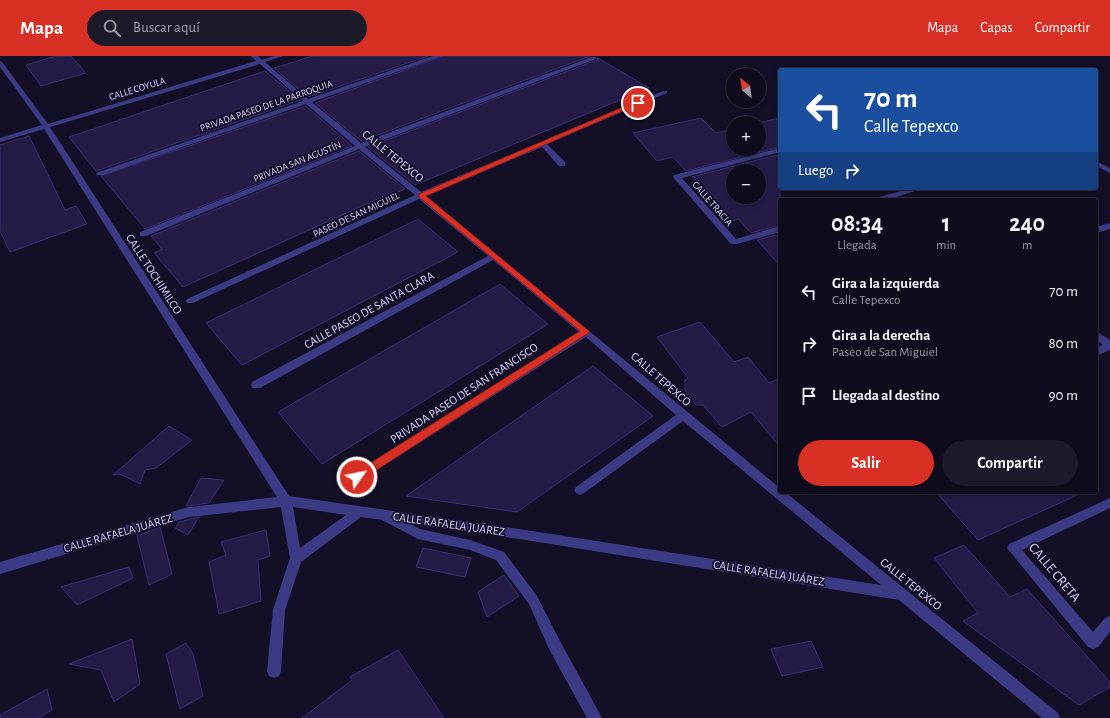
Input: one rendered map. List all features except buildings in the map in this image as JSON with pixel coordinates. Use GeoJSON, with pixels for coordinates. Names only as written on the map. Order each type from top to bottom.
{"type":"FeatureCollection","features":[{"type":"Feature","properties":{"kind":"street","name":"CALLE COYULA"},"geometry":{"type":"LineString","coordinates":[[0,140],[258,59],[280,56]]}},
{"type":"Feature","properties":{"kind":"street","name":"PRIVADA PASEO DE LA PARROQUIA"},"geometry":{"type":"LineString","coordinates":[[100,173],[439,56]]}},
{"type":"Feature","properties":{"kind":"street","name":"PRIVADA SAN AGUSTÍN"},"geometry":{"type":"LineString","coordinates":[[143,234],[360,146],[594,58]]}},
{"type":"Feature","properties":{"kind":"street","name":"CALLE TEPEXCO"},"geometry":{"type":"LineString","coordinates":[[258,59],[360,146],[421,195],[778,493]]}},
{"type":"Feature","properties":{"kind":"street","name":"CALLE TOCHIMILCO"},"geometry":{"type":"LineString","coordinates":[[0,62],[46,126],[286,501]]}},
{"type":"Feature","properties":{"kind":"street","name":"PASEO DE SAN MIGUIEL"},"geometry":{"type":"LineString","coordinates":[[190,301],[421,195],[665,92]]}},
{"type":"Feature","properties":{"kind":"street"},"geometry":{"type":"LineString","coordinates":[[543,144],[562,164]]}},
{"type":"Feature","properties":{"kind":"street","name":"CALLE TRACIA"},"geometry":{"type":"LineString","coordinates":[[778,151],[677,177],[734,242],[778,230]]}},
{"type":"Feature","properties":{"kind":"street"},"geometry":{"type":"LineString","coordinates":[[1098,164],[1110,171]]}},
{"type":"Feature","properties":{"kind":"street"},"geometry":{"type":"LineString","coordinates":[[885,198],[911,190]]}},
{"type":"Feature","properties":{"kind":"street"},"geometry":{"type":"LineString","coordinates":[[1098,229],[1110,226]]}},
{"type":"Feature","properties":{"kind":"street","name":"CALLE PASEO DE SANTA CLARA"},"geometry":{"type":"LineString","coordinates":[[256,385],[494,256]]}},
{"type":"Feature","properties":{"kind":"street","name":"PRIVADA PASEO DE SAN FRANCISCO"},"geometry":{"type":"LineString","coordinates":[[357,477],[586,332]]}},
{"type":"Feature","properties":{"kind":"street"},"geometry":{"type":"LineString","coordinates":[[1098,336],[1110,346],[1098,351]]}},
{"type":"Feature","properties":{"kind":"street"},"geometry":{"type":"LineString","coordinates":[[580,490],[683,415]]}},
{"type":"Feature","properties":{"kind":"street","name":"CALLE TEPEXCO"},"geometry":{"type":"LineString","coordinates":[[780,494],[1053,718]]}},
{"type":"Feature","properties":{"kind":"street"},"geometry":{"type":"LineString","coordinates":[[274,671],[279,610],[296,558],[286,501]]}},
{"type":"Feature","properties":{"kind":"street","name":"CALLE RAFAELA JUÁREZ"},"geometry":{"type":"LineString","coordinates":[[0,568],[189,512],[286,501],[519,534],[902,594]]}},
{"type":"Feature","properties":{"kind":"street","name":"CALLE CRETA"},"geometry":{"type":"LineString","coordinates":[[1110,502],[1013,548],[1093,642],[1110,622]]}},
{"type":"Feature","properties":{"kind":"street"},"geometry":{"type":"LineString","coordinates":[[296,558],[360,511]]}},
{"type":"Feature","properties":{"kind":"street"},"geometry":{"type":"LineString","coordinates":[[384,514],[418,534],[470,545],[500,556],[533,600],[555,646],[595,718]]}},
{"type":"Feature","properties":{"kind":"route"},"geometry":{"type":"LineString","coordinates":[[357,477],[586,332],[421,195],[638,103]]}}]}
